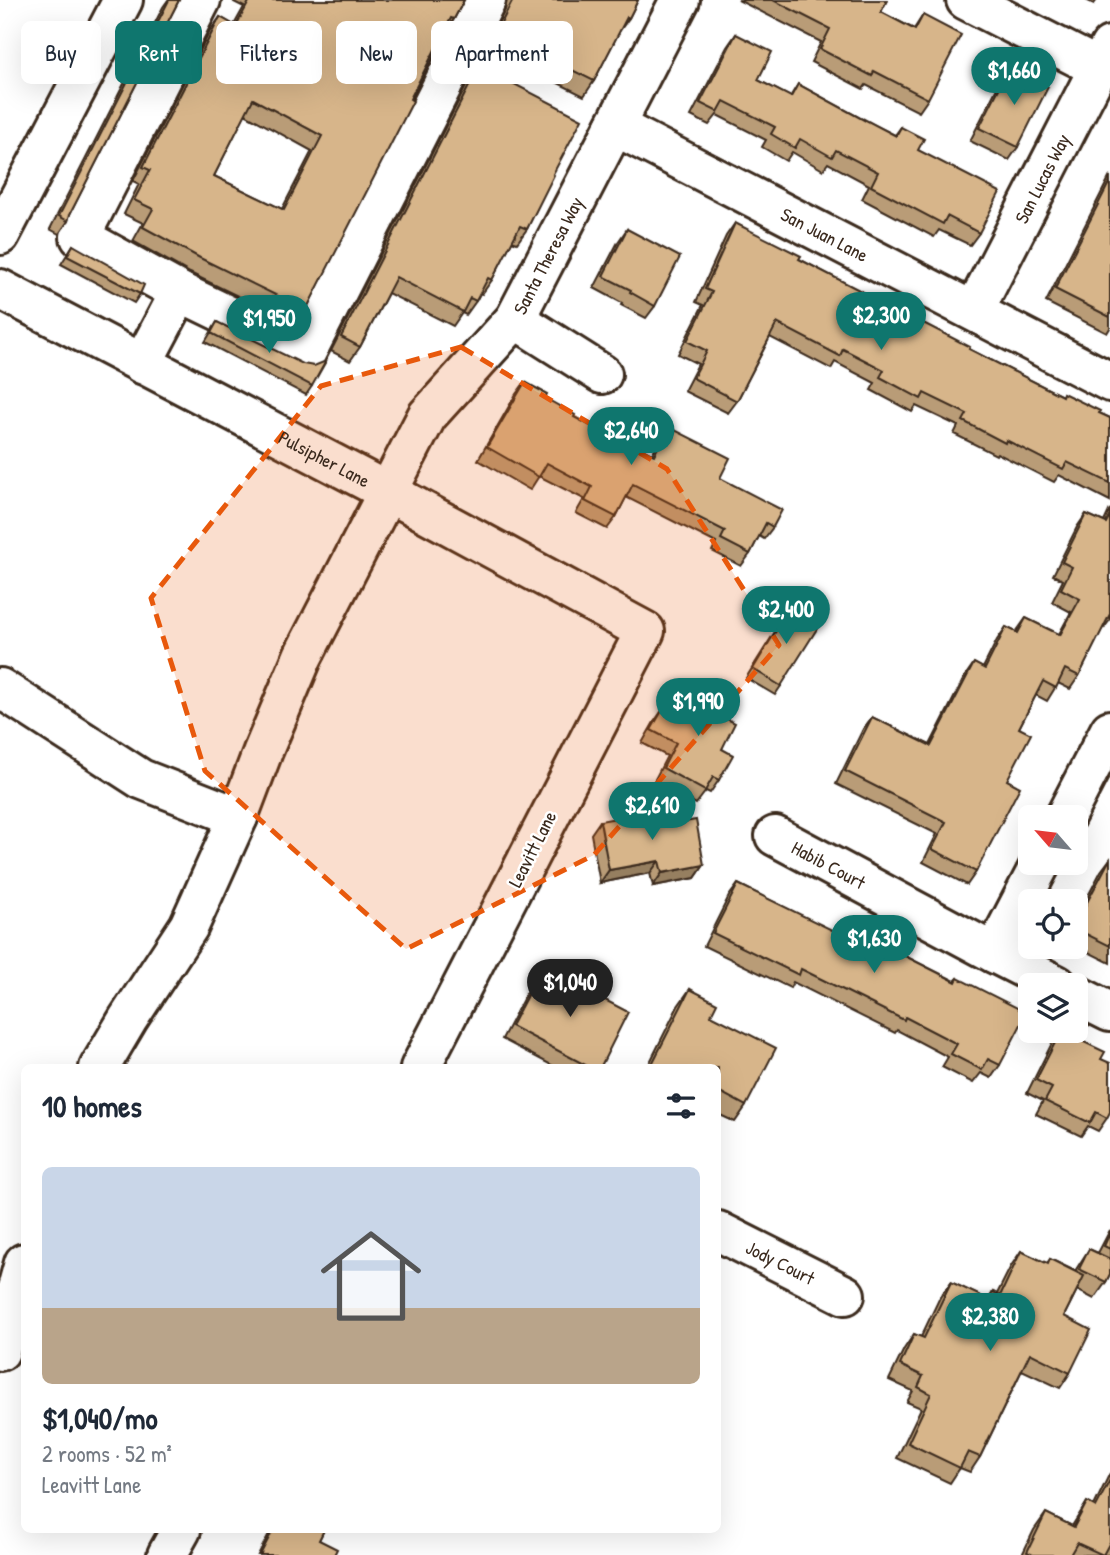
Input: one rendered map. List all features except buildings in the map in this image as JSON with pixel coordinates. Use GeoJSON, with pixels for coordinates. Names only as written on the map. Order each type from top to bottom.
{"type":"FeatureCollection","features":[{"type":"Feature","properties":{"kind":"street"},"geometry":{"type":"LineString","coordinates":[[0,235],[122,0]]}},
{"type":"Feature","properties":{"kind":"street"},"geometry":{"type":"LineString","coordinates":[[201,0],[80,237],[180,292],[306,353],[486,0]]}},
{"type":"Feature","properties":{"kind":"street","name":"Santa Theresa Way"},"geometry":{"type":"LineString","coordinates":[[101,1064],[189,926],[239,817],[303,656],[427,415],[515,319],[680,0]]}},
{"type":"Feature","properties":{"kind":"street"},"geometry":{"type":"LineString","coordinates":[[966,0],[1104,57]]}},
{"type":"Feature","properties":{"kind":"street","name":"San Lucas Way"},"geometry":{"type":"LineString","coordinates":[[974,311],[1104,57]]}},
{"type":"Feature","properties":{"kind":"street","name":"San Juan Lane"},"geometry":{"type":"LineString","coordinates":[[615,126],[1110,382]]}},
{"type":"Feature","properties":{"kind":"street","name":"Pulsipher Lane"},"geometry":{"type":"LineString","coordinates":[[0,289],[388,492],[645,631]]}},
{"type":"Feature","properties":{"kind":"street"},"geometry":{"type":"LineString","coordinates":[[142,363],[180,292]]}},
{"type":"Feature","properties":{"kind":"street"},"geometry":{"type":"LineString","coordinates":[[515,319],[602,374]]}},
{"type":"Feature","properties":{"kind":"street","name":"Leavitt Lane"},"geometry":{"type":"LineString","coordinates":[[422,1064],[645,631]]}},
{"type":"Feature","properties":{"kind":"street"},"geometry":{"type":"LineString","coordinates":[[0,688],[141,779],[239,817]]}},
{"type":"Feature","properties":{"kind":"street"},"geometry":{"type":"LineString","coordinates":[[1071,805],[1110,730]]}},
{"type":"Feature","properties":{"kind":"street","name":"Habib Court"},"geometry":{"type":"LineString","coordinates":[[775,836],[1034,973]]}},
{"type":"Feature","properties":{"kind":"street"},"geometry":{"type":"LineString","coordinates":[[994,953],[1035,875]]}},
{"type":"Feature","properties":{"kind":"street"},"geometry":{"type":"LineString","coordinates":[[1088,1001],[1110,1012]]}},
{"type":"Feature","properties":{"kind":"street","name":"Jody Court"},"geometry":{"type":"LineString","coordinates":[[721,1233],[845,1295]]}},
{"type":"Feature","properties":{"kind":"street"},"geometry":{"type":"LineString","coordinates":[[0,1259],[21,1262]]}},
{"type":"Feature","properties":{"kind":"street"},"geometry":{"type":"LineString","coordinates":[[0,1351],[21,1274]]}},
{"type":"Feature","properties":{"kind":"street"},"geometry":{"type":"LineString","coordinates":[[167,1555],[179,1533]]}},
{"type":"Feature","properties":{"kind":"highlighted area"},"geometry":{"type":"Polygon","coordinates":[[[461,347],[667,469],[779,645],[594,855],[406,949],[205,771],[151,598],[321,386],[461,347]]]}}]}
